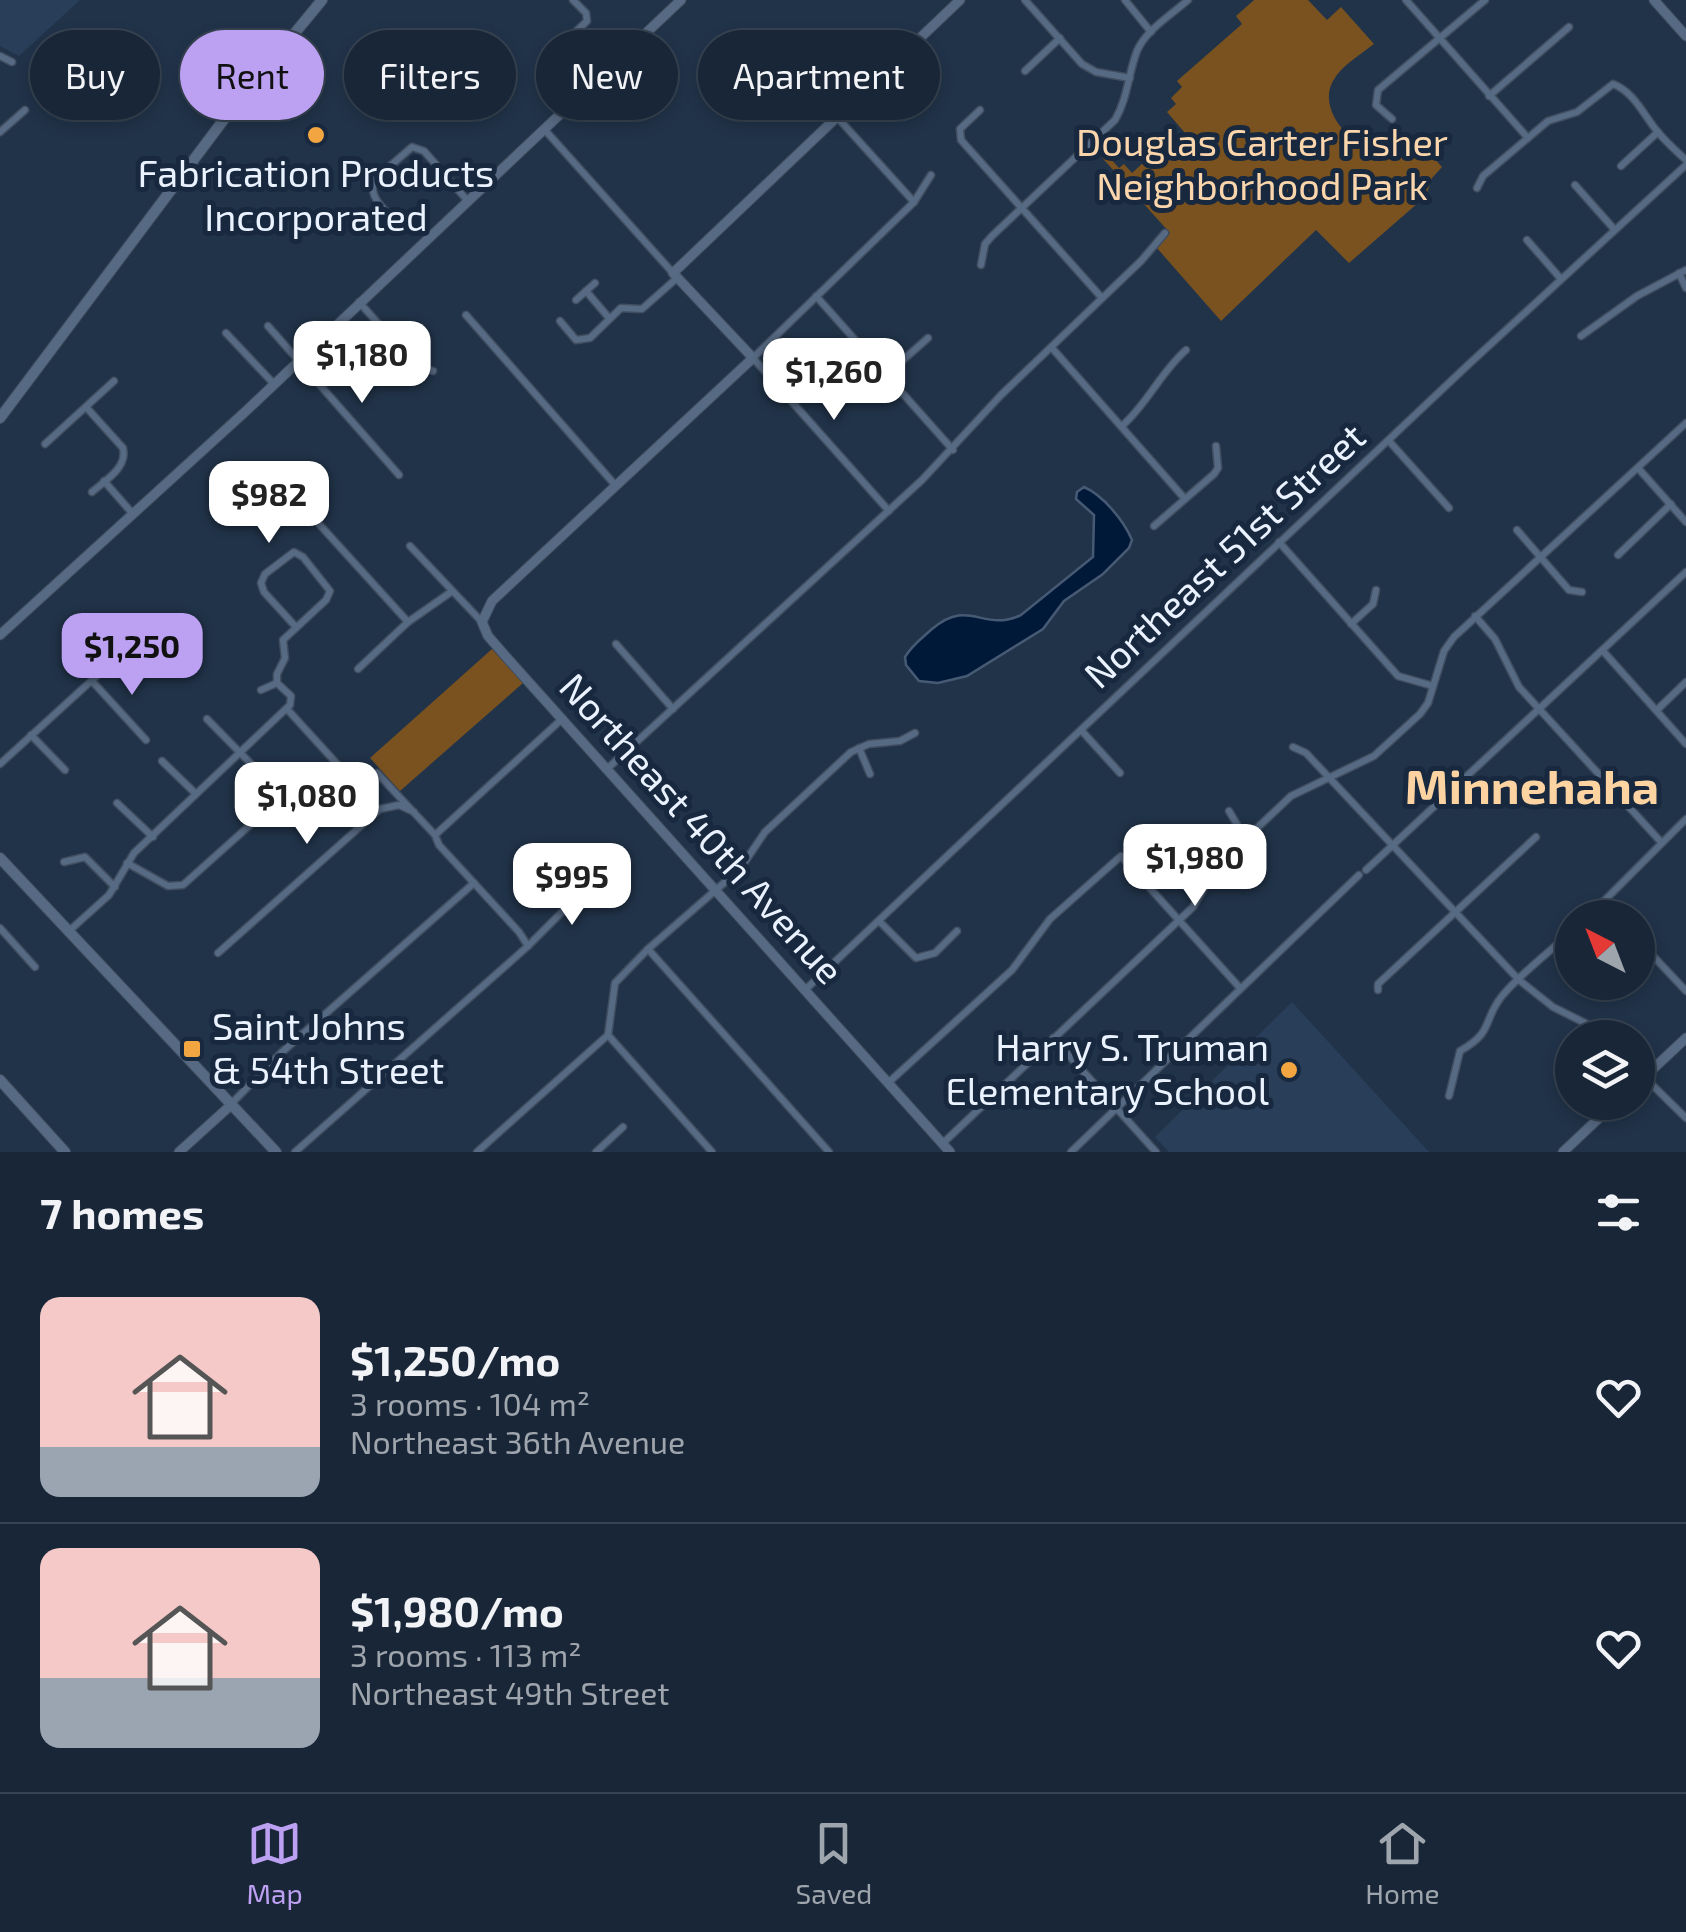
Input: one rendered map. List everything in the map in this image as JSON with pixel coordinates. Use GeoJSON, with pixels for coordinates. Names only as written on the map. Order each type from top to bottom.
{"type":"FeatureCollection","features":[{"type":"Feature","properties":{"kind":"main road"},"geometry":{"type":"LineString","coordinates":[[0,418],[226,118],[322,0]]}},
{"type":"Feature","properties":{"kind":"main road"},"geometry":{"type":"LineString","coordinates":[[2,864],[276,1152]]}},
{"type":"Feature","properties":{"kind":"main road"},"geometry":{"type":"LineString","coordinates":[[0,1080],[65,1152]]}},
{"type":"Feature","properties":{"kind":"street"},"geometry":{"type":"LineString","coordinates":[[574,0],[586,13],[586,21],[577,30]]}},
{"type":"Feature","properties":{"kind":"street"},"geometry":{"type":"LineString","coordinates":[[649,30],[681,0]]}},
{"type":"Feature","properties":{"kind":"street"},"geometry":{"type":"LineString","coordinates":[[929,30],[960,0]]}},
{"type":"Feature","properties":{"kind":"street"},"geometry":{"type":"LineString","coordinates":[[1026,0],[1087,68],[1130,78]]}},
{"type":"Feature","properties":{"kind":"street"},"geometry":{"type":"LineString","coordinates":[[1125,0],[1151,32]]}},
{"type":"Feature","properties":{"kind":"street"},"geometry":{"type":"LineString","coordinates":[[981,265],[984,244],[1115,120],[1126,99],[1139,47],[1188,0]]}},
{"type":"Feature","properties":{"kind":"street"},"geometry":{"type":"LineString","coordinates":[[1406,0],[1528,138]]}},
{"type":"Feature","properties":{"kind":"street"},"geometry":{"type":"LineString","coordinates":[[1392,119],[1375,101],[1378,90],[1486,0]]}},
{"type":"Feature","properties":{"kind":"street"},"geometry":{"type":"LineString","coordinates":[[1654,0],[1686,36]]}},
{"type":"Feature","properties":{"kind":"street"},"geometry":{"type":"LineString","coordinates":[[1489,96],[1569,27]]}},
{"type":"Feature","properties":{"kind":"street"},"geometry":{"type":"LineString","coordinates":[[1025,70],[1060,38]]}},
{"type":"Feature","properties":{"kind":"street"},"geometry":{"type":"LineString","coordinates":[[0,56],[12,62]]}},
{"type":"Feature","properties":{"kind":"street"},"geometry":{"type":"LineString","coordinates":[[1476,188],[1483,176],[1548,120],[1577,112],[1608,84],[1616,84],[1644,110],[1686,163]]}},
{"type":"Feature","properties":{"kind":"street"},"geometry":{"type":"LineString","coordinates":[[0,132],[25,110]]}},
{"type":"Feature","properties":{"kind":"street"},"geometry":{"type":"LineString","coordinates":[[980,110],[958,135],[1102,298]]}},
{"type":"Feature","properties":{"kind":"street"},"geometry":{"type":"LineString","coordinates":[[0,635],[274,384],[552,120]]}},
{"type":"Feature","properties":{"kind":"street"},"geometry":{"type":"LineString","coordinates":[[560,321],[576,340],[590,338],[623,307],[644,308],[835,120]]}},
{"type":"Feature","properties":{"kind":"street"},"geometry":{"type":"LineString","coordinates":[[839,120],[914,202]]}},
{"type":"Feature","properties":{"kind":"street"},"geometry":{"type":"LineString","coordinates":[[543,128],[888,511]]}},
{"type":"Feature","properties":{"kind":"street"},"geometry":{"type":"LineString","coordinates":[[1622,166],[1658,132]]}},
{"type":"Feature","properties":{"kind":"street"},"geometry":{"type":"LineString","coordinates":[[400,226],[372,195],[371,187],[404,152],[414,147],[424,152],[467,200]]}},
{"type":"Feature","properties":{"kind":"street","name":"Northeast 51st Street"},"geometry":{"type":"LineString","coordinates":[[805,990],[1686,163]]}},
{"type":"Feature","properties":{"kind":"street"},"geometry":{"type":"LineString","coordinates":[[482,622],[492,601],[753,358],[914,202],[931,176]]}},
{"type":"Feature","properties":{"kind":"street"},"geometry":{"type":"LineString","coordinates":[[1575,186],[1614,229]]}},
{"type":"Feature","properties":{"kind":"street"},"geometry":{"type":"LineString","coordinates":[[607,769],[953,450],[1002,395],[1165,233]]}},
{"type":"Feature","properties":{"kind":"street"},"geometry":{"type":"LineString","coordinates":[[1527,240],[1561,279]]}},
{"type":"Feature","properties":{"kind":"street"},"geometry":{"type":"LineString","coordinates":[[1581,336],[1682,271],[1686,288]]}},
{"type":"Feature","properties":{"kind":"street"},"geometry":{"type":"LineString","coordinates":[[576,300],[595,283]]}},
{"type":"Feature","properties":{"kind":"street"},"geometry":{"type":"LineString","coordinates":[[586,291],[609,318]]}},
{"type":"Feature","properties":{"kind":"street"},"geometry":{"type":"LineString","coordinates":[[816,296],[953,450]]}},
{"type":"Feature","properties":{"kind":"street"},"geometry":{"type":"LineString","coordinates":[[359,302],[416,366],[433,371]]}},
{"type":"Feature","properties":{"kind":"street"},"geometry":{"type":"LineString","coordinates":[[466,316],[616,486]]}},
{"type":"Feature","properties":{"kind":"street"},"geometry":{"type":"LineString","coordinates":[[268,326],[399,475]]}},
{"type":"Feature","properties":{"kind":"street"},"geometry":{"type":"LineString","coordinates":[[226,332],[274,384]]}},
{"type":"Feature","properties":{"kind":"street"},"geometry":{"type":"LineString","coordinates":[[886,375],[928,338]]}},
{"type":"Feature","properties":{"kind":"street"},"geometry":{"type":"LineString","coordinates":[[1052,348],[1185,499]]}},
{"type":"Feature","properties":{"kind":"street"},"geometry":{"type":"LineString","coordinates":[[1122,426],[1141,409],[1166,368],[1186,350]]}},
{"type":"Feature","properties":{"kind":"street"},"geometry":{"type":"LineString","coordinates":[[45,444],[114,381]]}},
{"type":"Feature","properties":{"kind":"street"},"geometry":{"type":"LineString","coordinates":[[86,406],[126,454],[124,462],[92,492]]}},
{"type":"Feature","properties":{"kind":"street"},"geometry":{"type":"LineString","coordinates":[[946,1148],[1053,1038],[1193,907],[1218,866],[1244,838],[1290,796],[1374,756],[1420,714],[1428,703],[1444,651],[1475,616],[1686,423]]}},
{"type":"Feature","properties":{"kind":"street"},"geometry":{"type":"LineString","coordinates":[[1389,440],[1449,508]]}},
{"type":"Feature","properties":{"kind":"street"},"geometry":{"type":"LineString","coordinates":[[1154,526],[1218,468],[1216,446]]}},
{"type":"Feature","properties":{"kind":"street"},"geometry":{"type":"LineString","coordinates":[[1638,468],[1686,522]]}},
{"type":"Feature","properties":{"kind":"street"},"geometry":{"type":"LineString","coordinates":[[104,481],[133,514]]}},
{"type":"Feature","properties":{"kind":"street"},"geometry":{"type":"LineString","coordinates":[[1618,554],[1671,504]]}},
{"type":"Feature","properties":{"kind":"street"},"geometry":{"type":"LineString","coordinates":[[310,512],[408,622]]}},
{"type":"Feature","properties":{"kind":"street"},"geometry":{"type":"LineString","coordinates":[[1517,530],[1568,590],[1582,592]]}},
{"type":"Feature","properties":{"kind":"street"},"geometry":{"type":"LineString","coordinates":[[1280,542],[1398,676],[1432,686]]}},
{"type":"Feature","properties":{"kind":"street","name":"Northeast 40th Avenue"},"geometry":{"type":"LineString","coordinates":[[410,546],[482,622],[488,636],[946,1148]]}},
{"type":"Feature","properties":{"kind":"street"},"geometry":{"type":"LineString","coordinates":[[68,932],[115,887],[128,863],[152,836],[288,709],[291,696],[278,683],[285,658],[283,640],[326,600],[330,591],[304,557],[294,552],[265,574],[261,583],[264,592],[296,626]]}},
{"type":"Feature","properties":{"kind":"street"},"geometry":{"type":"LineString","coordinates":[[1071,1152],[1362,872],[1686,572]]}},
{"type":"Feature","properties":{"kind":"street"},"geometry":{"type":"LineString","coordinates":[[1351,624],[1373,604],[1376,590]]}},
{"type":"Feature","properties":{"kind":"street"},"geometry":{"type":"LineString","coordinates":[[358,670],[408,622],[451,592]]}},
{"type":"Feature","properties":{"kind":"street"},"geometry":{"type":"LineString","coordinates":[[1475,616],[1494,639],[1519,687],[1661,842]]}},
{"type":"Feature","properties":{"kind":"street"},"geometry":{"type":"LineString","coordinates":[[616,644],[672,709]]}},
{"type":"Feature","properties":{"kind":"street"},"geometry":{"type":"LineString","coordinates":[[1603,651],[1686,744]]}},
{"type":"Feature","properties":{"kind":"street"},"geometry":{"type":"LineString","coordinates":[[0,764],[113,661]]}},
{"type":"Feature","properties":{"kind":"street"},"geometry":{"type":"LineString","coordinates":[[92,681],[146,740]]}},
{"type":"Feature","properties":{"kind":"street"},"geometry":{"type":"LineString","coordinates":[[1658,709],[1686,682]]}},
{"type":"Feature","properties":{"kind":"street"},"geometry":{"type":"LineString","coordinates":[[261,690],[278,683]]}},
{"type":"Feature","properties":{"kind":"street"},"geometry":{"type":"LineString","coordinates":[[288,709],[338,766]]}},
{"type":"Feature","properties":{"kind":"street"},"geometry":{"type":"LineString","coordinates":[[128,863],[168,886],[183,885],[264,813],[270,803],[269,785],[207,719]]}},
{"type":"Feature","properties":{"kind":"street"},"geometry":{"type":"LineString","coordinates":[[435,835],[562,719]]}},
{"type":"Feature","properties":{"kind":"street"},"geometry":{"type":"LineString","coordinates":[[1081,730],[1120,773]]}},
{"type":"Feature","properties":{"kind":"street"},"geometry":{"type":"LineString","coordinates":[[477,1152],[608,1034],[615,983],[740,869],[765,832],[859,748],[915,733]]}},
{"type":"Feature","properties":{"kind":"street"},"geometry":{"type":"LineString","coordinates":[[32,735],[65,770]]}},
{"type":"Feature","properties":{"kind":"street"},"geometry":{"type":"LineString","coordinates":[[1293,747],[1306,754],[1519,980],[1553,1007],[1579,1020]]}},
{"type":"Feature","properties":{"kind":"street"},"geometry":{"type":"LineString","coordinates":[[859,748],[870,774]]}},
{"type":"Feature","properties":{"kind":"street"},"geometry":{"type":"LineString","coordinates":[[162,761],[196,794]]}},
{"type":"Feature","properties":{"kind":"street"},"geometry":{"type":"LineString","coordinates":[[377,773],[528,946]]}},
{"type":"Feature","properties":{"kind":"street"},"geometry":{"type":"LineString","coordinates":[[117,803],[152,836]]}},
{"type":"Feature","properties":{"kind":"street"},"geometry":{"type":"LineString","coordinates":[[218,952],[380,809],[399,805],[414,812]]}},
{"type":"Feature","properties":{"kind":"street"},"geometry":{"type":"LineString","coordinates":[[1229,811],[1244,838]]}},
{"type":"Feature","properties":{"kind":"street"},"geometry":{"type":"LineString","coordinates":[[1606,900],[1686,819]]}},
{"type":"Feature","properties":{"kind":"street"},"geometry":{"type":"LineString","coordinates":[[1378,990],[1378,984],[1536,837]]}},
{"type":"Feature","properties":{"kind":"street"},"geometry":{"type":"LineString","coordinates":[[888,1083],[1012,970],[1050,919],[1121,856],[1240,988]]}},
{"type":"Feature","properties":{"kind":"street"},"geometry":{"type":"LineString","coordinates":[[64,862],[85,857],[115,887]]}},
{"type":"Feature","properties":{"kind":"street"},"geometry":{"type":"LineString","coordinates":[[295,1152],[528,946],[591,882]]}},
{"type":"Feature","properties":{"kind":"street"},"geometry":{"type":"LineString","coordinates":[[179,1152],[281,1053],[474,883]]}},
{"type":"Feature","properties":{"kind":"street"},"geometry":{"type":"LineString","coordinates":[[879,921],[916,958],[935,952],[957,932]]}},
{"type":"Feature","properties":{"kind":"street"},"geometry":{"type":"LineString","coordinates":[[0,928],[35,967]]}},
{"type":"Feature","properties":{"kind":"street"},"geometry":{"type":"LineString","coordinates":[[1449,1096],[1460,1051],[1488,1030],[1501,998],[1555,947]]}},
{"type":"Feature","properties":{"kind":"street"},"geometry":{"type":"LineString","coordinates":[[648,949],[829,1152]]}},
{"type":"Feature","properties":{"kind":"street"},"geometry":{"type":"LineString","coordinates":[[1655,958],[1686,991]]}},
{"type":"Feature","properties":{"kind":"street"},"geometry":{"type":"LineString","coordinates":[[608,1034],[712,1152]]}},
{"type":"Feature","properties":{"kind":"street"},"geometry":{"type":"LineString","coordinates":[[1053,1038],[1156,1152]]}},
{"type":"Feature","properties":{"kind":"street"},"geometry":{"type":"LineString","coordinates":[[1655,1064],[1686,1038]]}},
{"type":"Feature","properties":{"kind":"street"},"geometry":{"type":"LineString","coordinates":[[1655,1090],[1686,1118]]}},
{"type":"Feature","properties":{"kind":"street"},"geometry":{"type":"LineString","coordinates":[[1563,1152],[1597,1120]]}},
{"type":"Feature","properties":{"kind":"street"},"geometry":{"type":"LineString","coordinates":[[596,1152],[623,1127]]}},
{"type":"Feature","properties":{"kind":"shaded area"},"geometry":{"type":"Polygon","coordinates":[[[0,0],[80,0],[47,30],[30,30],[30,46],[19,56],[0,46],[0,0]]]}},
{"type":"Feature","properties":{"kind":"shaded area"},"geometry":{"type":"Polygon","coordinates":[[[1084,487],[1118,517],[1132,540],[1129,548],[1103,574],[1064,601],[1043,629],[967,676],[938,683],[919,681],[906,665],[905,657],[932,629],[956,616],[996,620],[1021,615],[1093,557],[1094,515],[1076,499],[1077,492],[1084,487]]]}},
{"type":"Feature","properties":{"kind":"shaded area","name":"Harry S. Truman Elementary School"},"geometry":{"type":"Polygon","coordinates":[[[1292,1002],[1429,1152],[1169,1152],[1155,1137],[1292,1002]]]}},
{"type":"Feature","properties":{"kind":"green space","name":"Douglas Carter Fisher Neighborhood Park"},"geometry":{"type":"Polygon","coordinates":[[[1254,0],[1308,0],[1327,20],[1341,7],[1374,44],[1346,65],[1333,81],[1329,93],[1334,117],[1351,138],[1373,152],[1394,155],[1424,147],[1442,167],[1432,178],[1426,196],[1349,263],[1316,230],[1221,321],[1156,247],[1170,233],[1096,151],[1100,147],[1119,168],[1124,164],[1132,173],[1166,142],[1171,146],[1185,133],[1167,112],[1176,104],[1171,98],[1182,87],[1177,81],[1242,24],[1236,16],[1254,0]]]}},
{"type":"Feature","properties":{"kind":"green space"},"geometry":{"type":"Polygon","coordinates":[[[492,649],[523,683],[400,791],[370,758],[492,649]]]}},
{"type":"Feature","properties":{"kind":"place","name":"Fabrication Products Incorporated"},"geometry":{"type":"Point","coordinates":[316,135]}},
{"type":"Feature","properties":{"kind":"place","name":"Saint Johns & 54th Street"},"geometry":{"type":"Point","coordinates":[192,1049]}},
{"type":"Feature","properties":{"kind":"place","name":"Harry S. Truman Elementary School"},"geometry":{"type":"Point","coordinates":[1289,1070]}},
{"type":"Feature","properties":{"kind":"district","name":"Minnehaha"},"geometry":{"type":"Point","coordinates":[1532,787]}}]}
